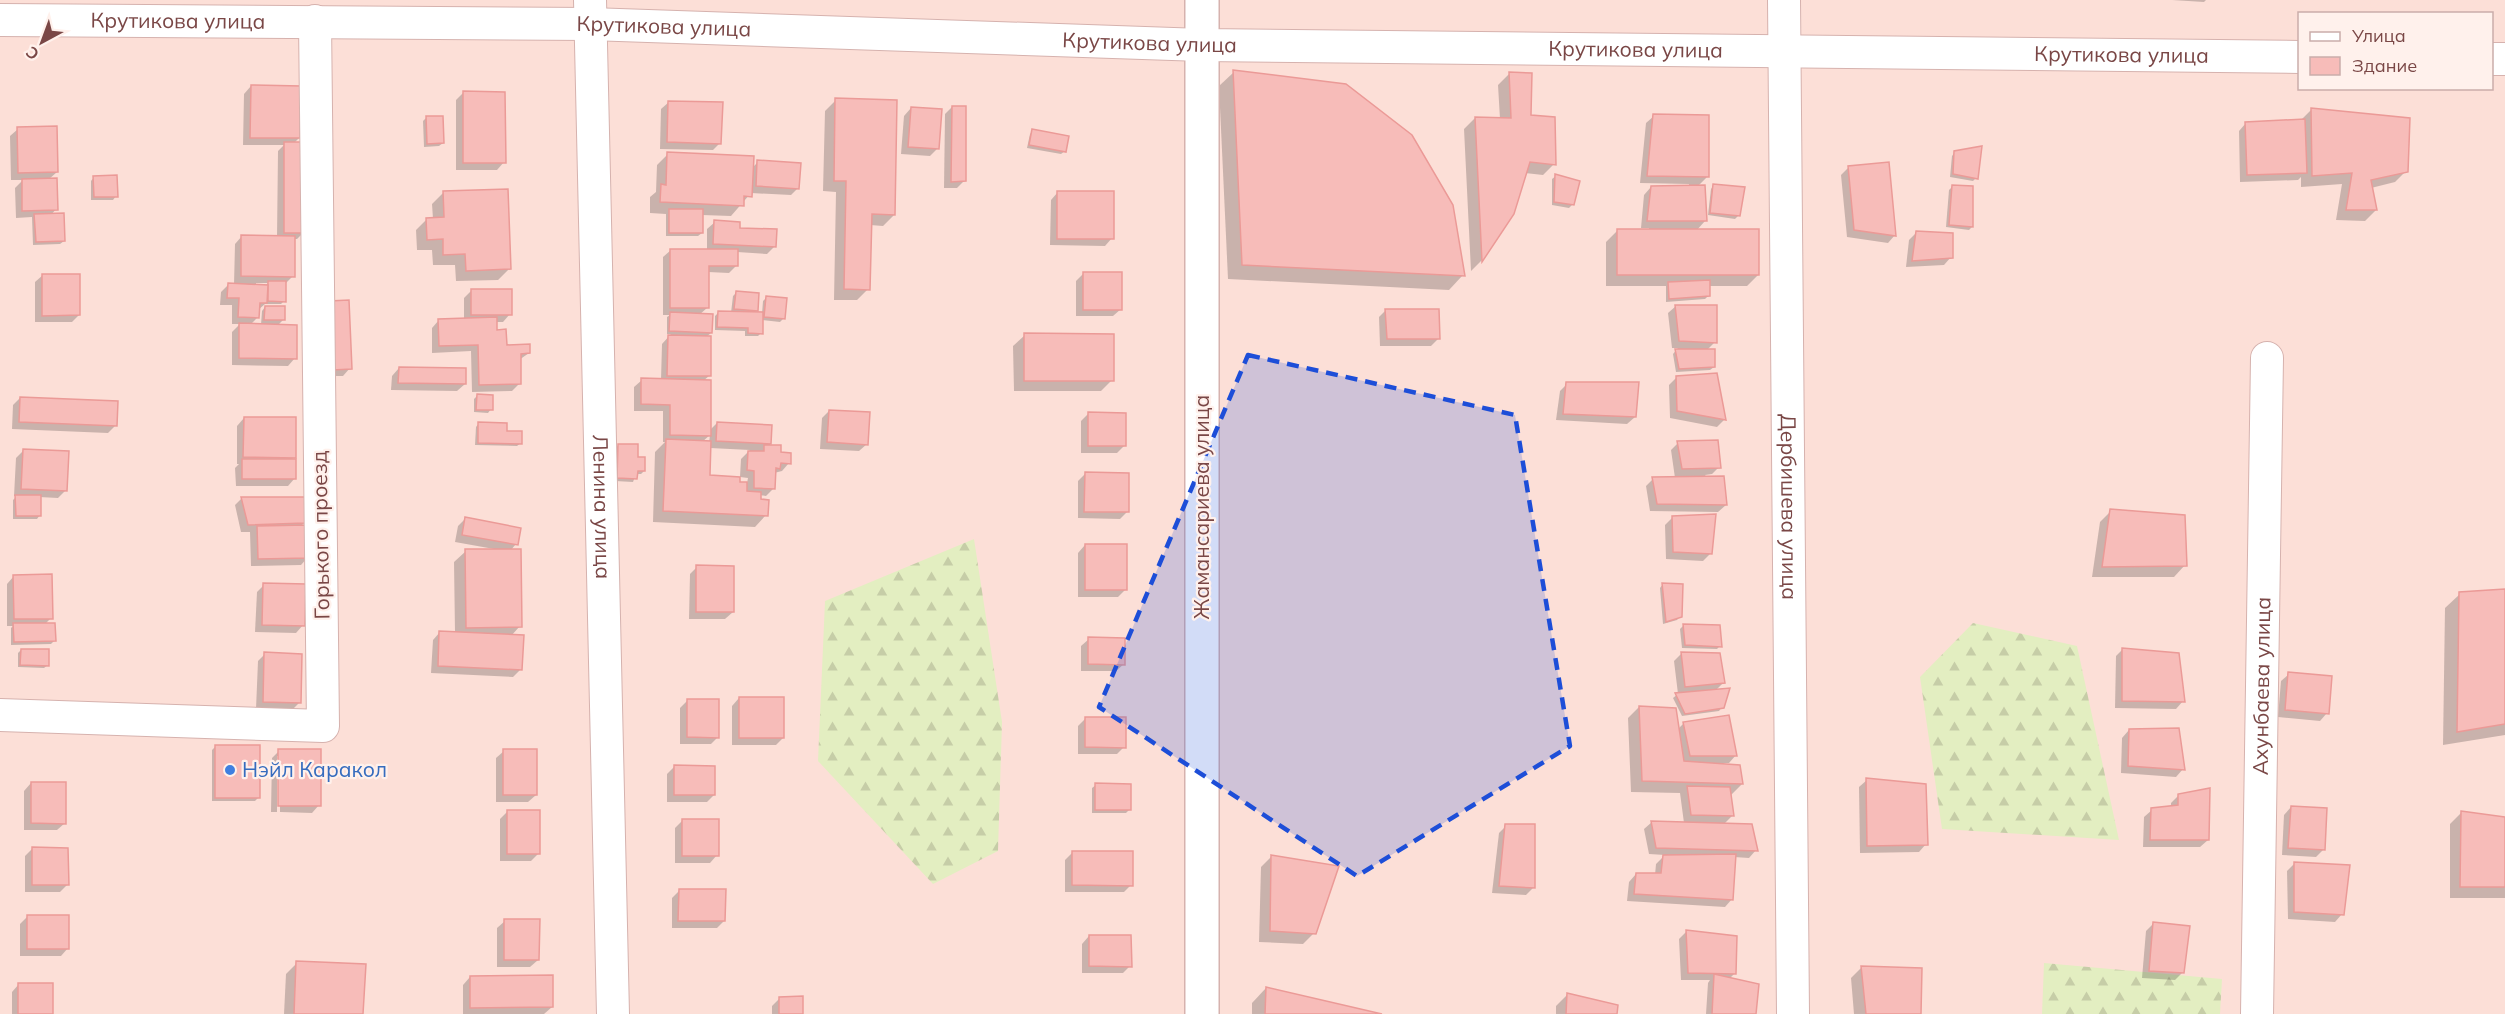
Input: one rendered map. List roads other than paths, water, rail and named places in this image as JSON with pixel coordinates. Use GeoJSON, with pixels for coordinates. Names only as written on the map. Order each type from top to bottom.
{"type":"FeatureCollection","features":[{"type":"Feature","properties":{"kind":"street","name":"Жамансариева улица"},"geometry":{"type":"LineString","coordinates":[[1202,0],[1202,1014]]}},
{"type":"Feature","properties":{"kind":"street","name":"Дербишева улица"},"geometry":{"type":"LineString","coordinates":[[1784,0],[1793,1014]]}},
{"type":"Feature","properties":{"kind":"street","name":"Крутикова улица"},"geometry":{"type":"LineString","coordinates":[[0,20],[315,21],[590,12],[1202,45],[2298,57]]}},
{"type":"Feature","properties":{"kind":"street","name":"Ленина улица"},"geometry":{"type":"LineString","coordinates":[[590,12],[613,1014]]}},
{"type":"Feature","properties":{"kind":"street","name":"Горького проезд"},"geometry":{"type":"LineString","coordinates":[[0,715],[323,726],[315,21]]}},
{"type":"Feature","properties":{"kind":"street","name":"Ахунбаева улица"},"geometry":{"type":"LineString","coordinates":[[2257,1014],[2267,358]]}},
{"type":"Feature","properties":{"kind":"place","name":"Нэйл Каракол"},"geometry":{"type":"Point","coordinates":[230,770]}}]}
